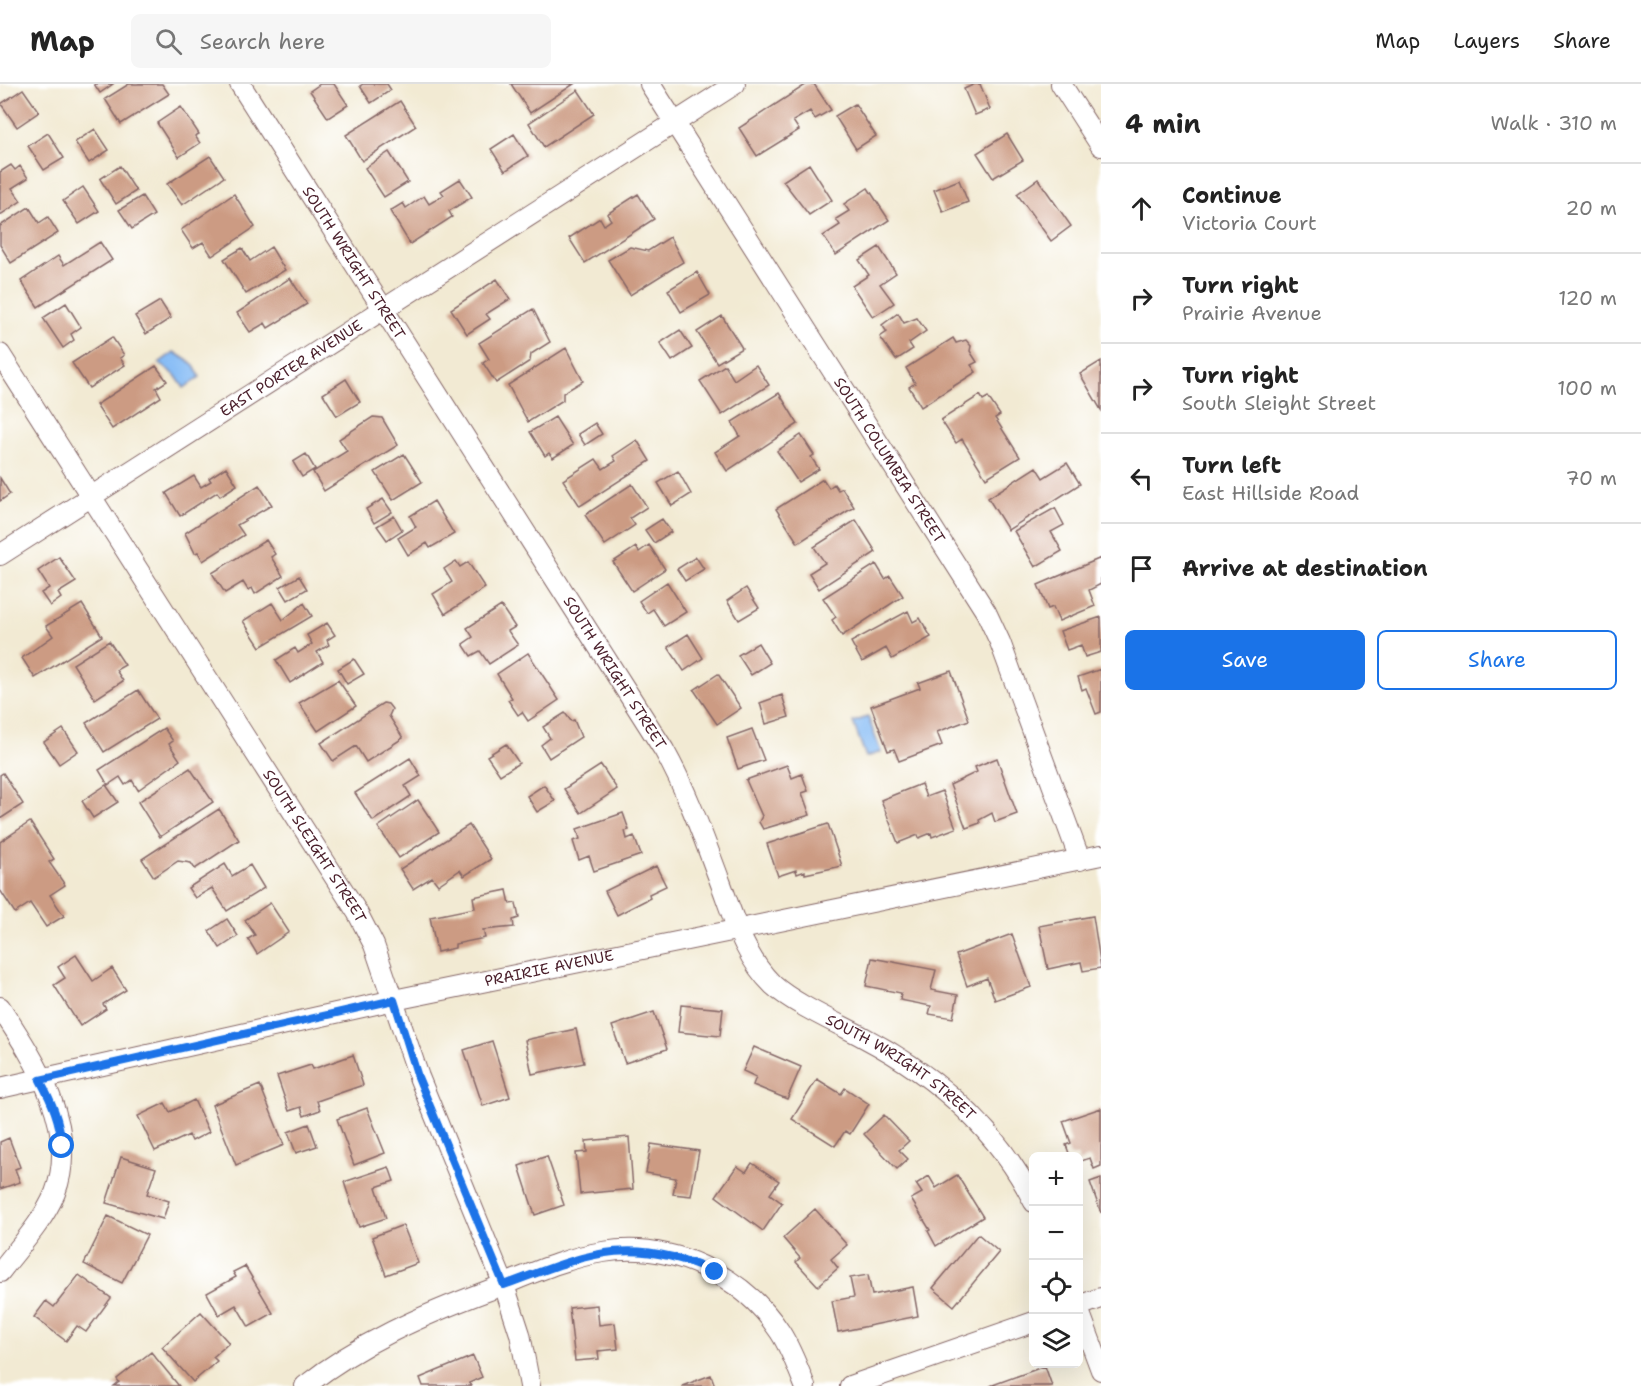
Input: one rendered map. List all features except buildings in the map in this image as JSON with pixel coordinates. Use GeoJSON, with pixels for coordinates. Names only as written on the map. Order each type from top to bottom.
{"type":"FeatureCollection","features":[{"type":"Feature","properties":{"kind":"street","name":"SOUTH WRIGHT STREET"},"geometry":{"type":"LineString","coordinates":[[240,84],[664,750],[687,793],[748,952],[772,984],[788,997],[897,1056],[944,1089],[975,1117],[1006,1156],[1029,1194]]}},
{"type":"Feature","properties":{"kind":"street","name":"SOUTH COLUMBIA STREET"},"geometry":{"type":"LineString","coordinates":[[650,84],[986,612],[1000,642],[1080,860]]}},
{"type":"Feature","properties":{"kind":"street","name":"EAST PORTER AVENUE"},"geometry":{"type":"LineString","coordinates":[[0,555],[735,84]]}},
{"type":"Feature","properties":{"kind":"street"},"geometry":{"type":"LineString","coordinates":[[1061,84],[1101,146]]}},
{"type":"Feature","properties":{"kind":"street","name":"SOUTH SLEIGHT STREET"},"geometry":{"type":"LineString","coordinates":[[0,354],[357,912],[374,945],[418,1077],[504,1285],[520,1334],[530,1386]]}},
{"type":"Feature","properties":{"kind":"street","name":"PRAIRIE AVENUE"},"geometry":{"type":"LineString","coordinates":[[0,1088],[394,1000],[1101,855]]}},
{"type":"Feature","properties":{"kind":"street"},"geometry":{"type":"LineString","coordinates":[[0,1007],[22,1041],[61,1125],[62,1146],[55,1192],[43,1217],[0,1272]]}},
{"type":"Feature","properties":{"kind":"street"},"geometry":{"type":"LineString","coordinates":[[305,1386],[338,1363],[404,1325],[583,1256],[602,1252],[645,1250],[687,1259],[715,1272],[744,1291],[767,1314],[789,1347],[806,1386]]}},
{"type":"Feature","properties":{"kind":"street"},"geometry":{"type":"LineString","coordinates":[[1083,1305],[1101,1298]]}},
{"type":"Feature","properties":{"kind":"street"},"geometry":{"type":"LineString","coordinates":[[1081,1314],[1101,1370]]}},
{"type":"Feature","properties":{"kind":"street"},"geometry":{"type":"LineString","coordinates":[[850,1386],[1029,1324]]}},
{"type":"Feature","properties":{"kind":"water"},"geometry":{"type":"Polygon","coordinates":[[[174,352],[193,364],[200,377],[184,388],[175,375],[159,363],[174,352]]]}},
{"type":"Feature","properties":{"kind":"water"},"geometry":{"type":"Polygon","coordinates":[[[868,717],[881,752],[866,757],[853,722],[868,717]]]}},
{"type":"Feature","properties":{"kind":"route"},"geometry":{"type":"LineString","coordinates":[[62,1146],[61,1125],[40,1080],[394,1000],[418,1077],[504,1285],[583,1256],[619,1250],[645,1250],[673,1255],[715,1272]]}}]}
